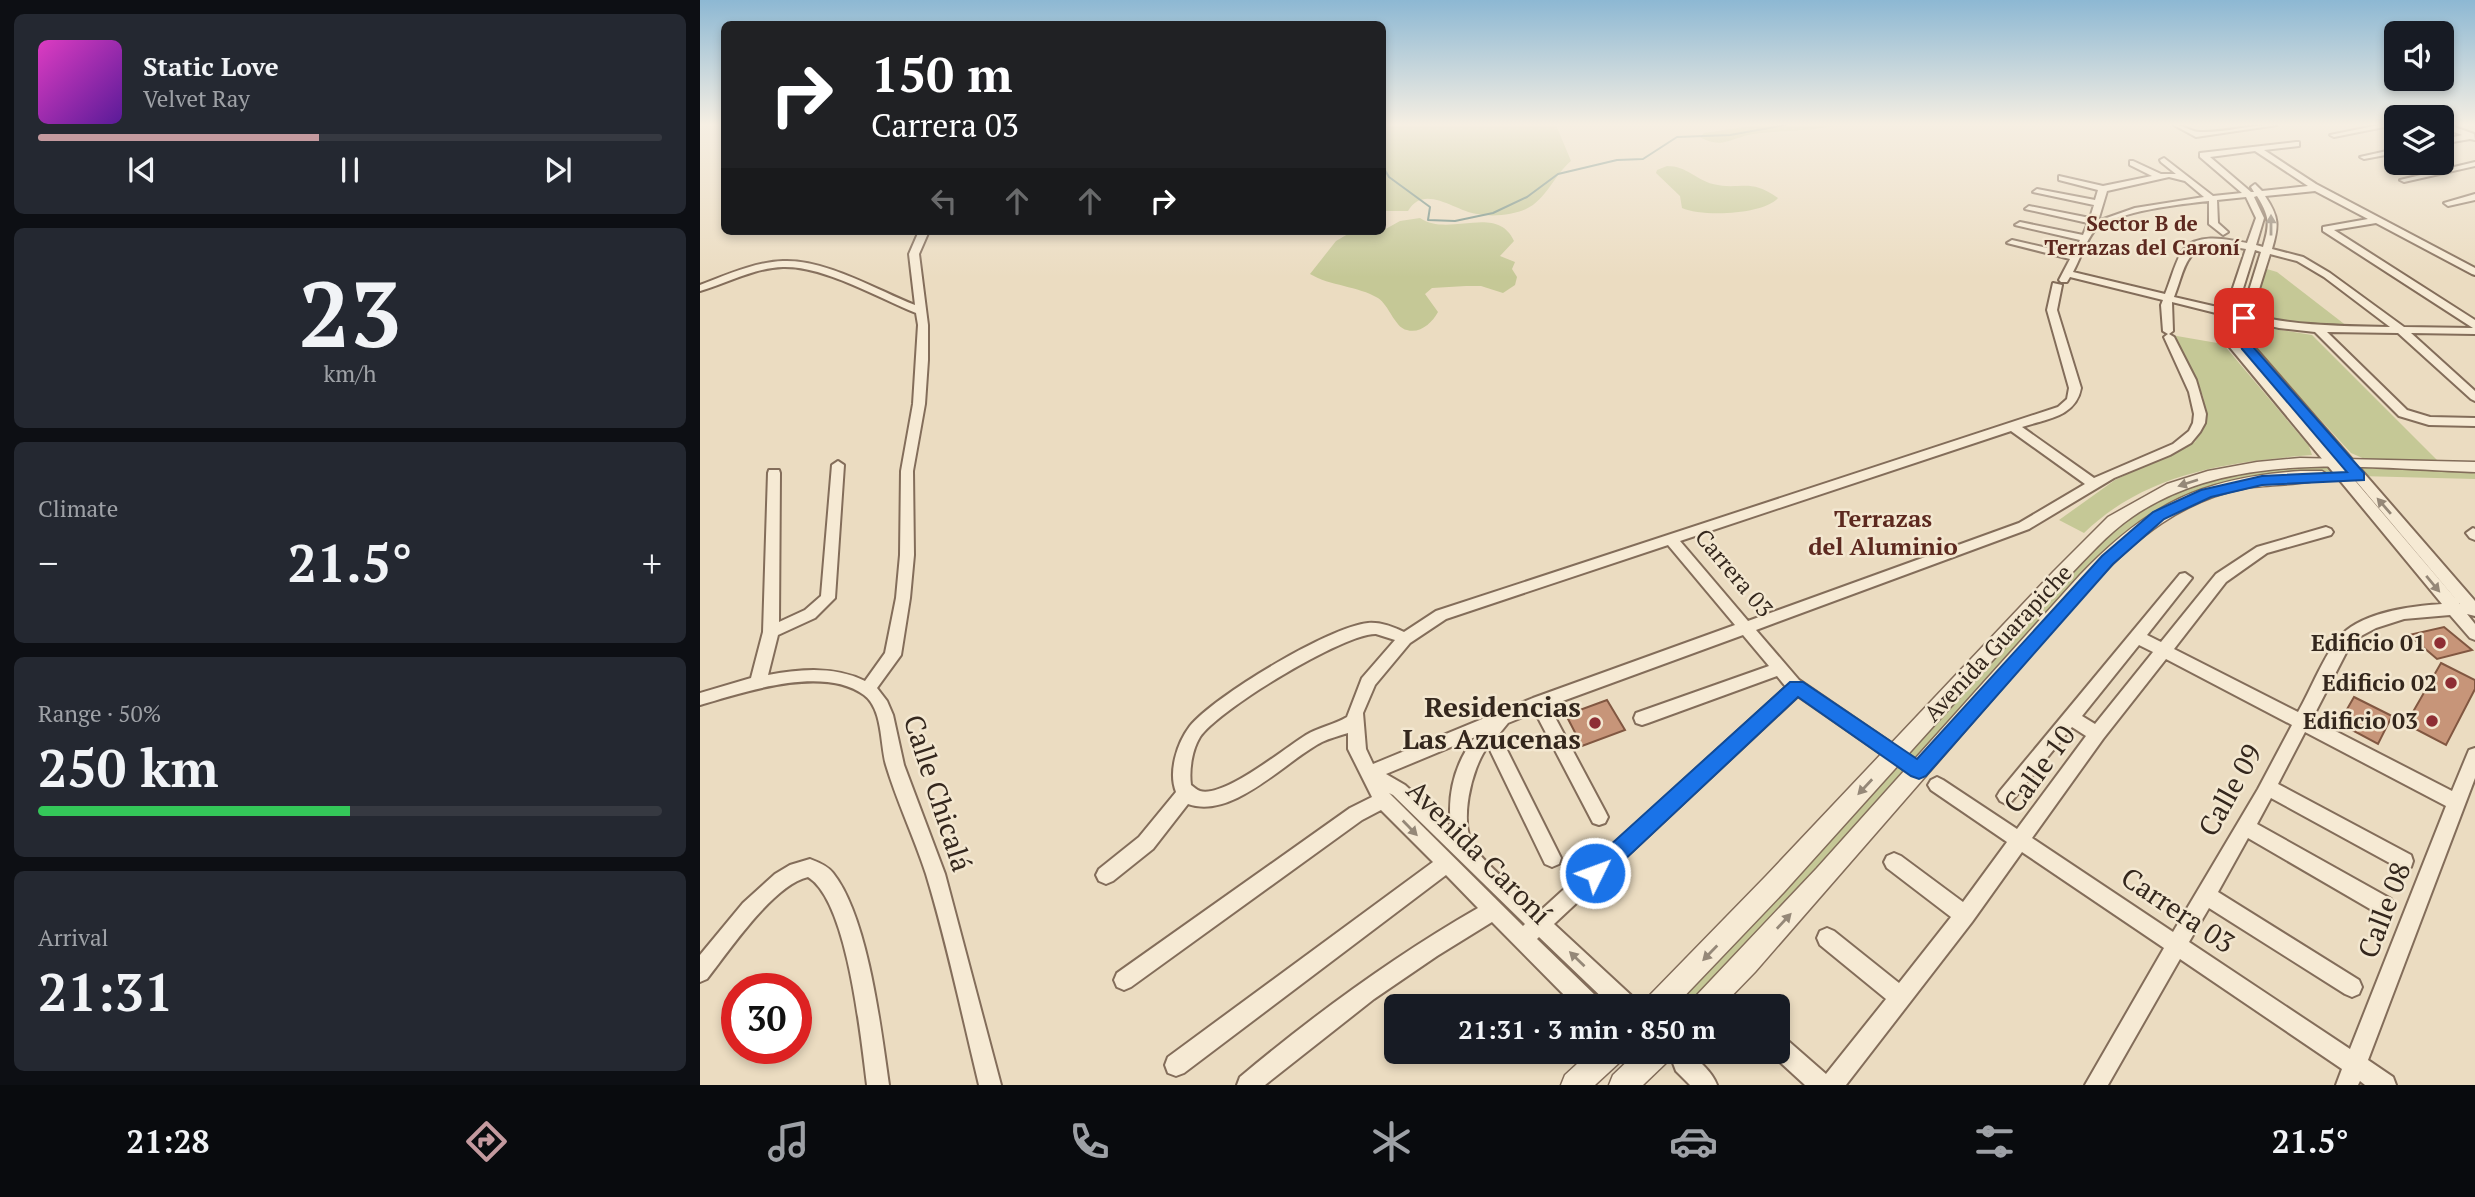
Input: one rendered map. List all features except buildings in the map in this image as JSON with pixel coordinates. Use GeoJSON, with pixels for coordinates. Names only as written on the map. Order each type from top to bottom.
{"type":"FeatureCollection","features":[{"type":"Feature","properties":{"kind":"street"},"geometry":{"type":"LineString","coordinates":[[2062,178],[2104,189],[2163,176]]}},
{"type":"Feature","properties":{"kind":"street"},"geometry":{"type":"LineString","coordinates":[[2174,176],[2190,180]]}},
{"type":"Feature","properties":{"kind":"street"},"geometry":{"type":"LineString","coordinates":[[2184,176],[2213,200],[2214,224],[2223,232]]}},
{"type":"Feature","properties":{"kind":"street"},"geometry":{"type":"LineString","coordinates":[[2232,176],[2256,196],[2274,226],[2244,318],[2243,336],[2249,349],[2475,634]]}},
{"type":"Feature","properties":{"kind":"street"},"geometry":{"type":"LineString","coordinates":[[2298,176],[2475,272]]}},
{"type":"Feature","properties":{"kind":"street"},"geometry":{"type":"LineString","coordinates":[[2404,180],[2423,176]]}},
{"type":"Feature","properties":{"kind":"street"},"geometry":{"type":"LineString","coordinates":[[2029,209],[2092,225],[2130,211],[2317,188]]}},
{"type":"Feature","properties":{"kind":"street"},"geometry":{"type":"LineString","coordinates":[[2104,189],[2086,239],[2051,307],[2074,380],[2073,400],[2063,410],[1441,615],[1405,639],[1368,682],[1360,697],[1354,722],[1357,749],[1370,773],[1539,703],[1747,629],[2035,521],[2120,469],[2169,450],[2196,429],[2200,422],[2199,405],[2168,334],[2164,312],[2184,256],[2193,246],[2217,241],[2266,250],[2306,262],[2401,330],[2475,397]]}},
{"type":"Feature","properties":{"kind":"street"},"geometry":{"type":"LineString","coordinates":[[2037,192],[2099,203]]}},
{"type":"Feature","properties":{"kind":"street"},"geometry":{"type":"LineString","coordinates":[[2256,196],[2260,218],[2230,314],[2228,331],[2235,349],[2474,610]]}},
{"type":"Feature","properties":{"kind":"street"},"geometry":{"type":"LineString","coordinates":[[2448,203],[2475,197]]}},
{"type":"Feature","properties":{"kind":"street"},"geometry":{"type":"LineString","coordinates":[[2378,220],[2326,229],[2475,325]]}},
{"type":"Feature","properties":{"kind":"street"},"geometry":{"type":"LineString","coordinates":[[2020,225],[2086,239]]}},
{"type":"Feature","properties":{"kind":"street"},"geometry":{"type":"LineString","coordinates":[[700,699],[758,683],[803,676],[840,679],[867,690],[893,655],[907,555],[907,471],[919,404],[923,326],[914,254],[922,235]]}},
{"type":"Feature","properties":{"kind":"street"},"geometry":{"type":"LineString","coordinates":[[2012,243],[2076,258]]}},
{"type":"Feature","properties":{"kind":"street"},"geometry":{"type":"LineString","coordinates":[[700,288],[758,269],[790,264],[826,273],[920,311]]}},
{"type":"Feature","properties":{"kind":"street"},"geometry":{"type":"LineString","coordinates":[[2063,280],[2168,299],[2244,318],[2318,329],[2475,331]]}},
{"type":"Feature","properties":{"kind":"street"},"geometry":{"type":"LineString","coordinates":[[2318,329],[2403,414],[2429,421],[2475,422]]}},
{"type":"Feature","properties":{"kind":"street"},"geometry":{"type":"LineString","coordinates":[[2015,428],[2094,484]]}},
{"type":"Feature","properties":{"kind":"street"},"geometry":{"type":"LineString","coordinates":[[771,632],[810,614],[828,598],[838,465]]}},
{"type":"Feature","properties":{"kind":"street","name":"Avenida Guarapiche"},"geometry":{"type":"LineString","coordinates":[[1668,994],[1895,755],[2060,575],[2108,527],[2134,507],[2166,490],[2207,477],[2271,466],[2475,479]]}},
{"type":"Feature","properties":{"kind":"street","name":"Avenida Guarapiche"},"geometry":{"type":"LineString","coordinates":[[1715,994],[1814,889],[2107,560],[2158,516],[2188,500],[2241,485],[2346,470],[2475,467]]}},
{"type":"Feature","properties":{"kind":"street"},"geometry":{"type":"LineString","coordinates":[[758,683],[771,632],[774,473]]}},
{"type":"Feature","properties":{"kind":"street","name":"Calle 10"},"geometry":{"type":"LineString","coordinates":[[1832,1085],[1965,915],[2097,734],[2234,566],[2262,550],[2326,532]]}},
{"type":"Feature","properties":{"kind":"street","name":"Carrera 03"},"geometry":{"type":"LineString","coordinates":[[1671,539],[1778,669],[1797,687],[1919,771]]}},
{"type":"Feature","properties":{"kind":"street"},"geometry":{"type":"LineString","coordinates":[[2006,796],[2185,578]]}},
{"type":"Feature","properties":{"kind":"street","name":"Calle 09"},"geometry":{"type":"LineString","coordinates":[[2096,1085],[2268,786],[2336,654],[2355,631],[2400,615],[2454,609],[2474,610]]}},
{"type":"Feature","properties":{"kind":"street"},"geometry":{"type":"LineString","coordinates":[[1354,722],[1315,739],[1222,798],[1199,801],[1186,793],[1182,777],[1188,748],[1194,733],[1216,712],[1293,664],[1356,631],[1381,629],[1405,639]]}},
{"type":"Feature","properties":{"kind":"street"},"geometry":{"type":"LineString","coordinates":[[2136,636],[2456,802]]}},
{"type":"Feature","properties":{"kind":"street"},"geometry":{"type":"LineString","coordinates":[[1642,718],[1778,669]]}},
{"type":"Feature","properties":{"kind":"street"},"geometry":{"type":"LineString","coordinates":[[1523,939],[1797,687]]}},
{"type":"Feature","properties":{"kind":"street","name":"Calle Chicalá"},"geometry":{"type":"LineString","coordinates":[[867,690],[880,704],[895,764],[940,887],[990,1085]]}},
{"type":"Feature","properties":{"kind":"street"},"geometry":{"type":"LineString","coordinates":[[1539,703],[1599,817]]}},
{"type":"Feature","properties":{"kind":"street"},"geometry":{"type":"LineString","coordinates":[[1465,853],[1458,829],[1460,787],[1471,755],[1506,716]]}},
{"type":"Feature","properties":{"kind":"street"},"geometry":{"type":"LineString","coordinates":[[2070,717],[2097,734]]}},
{"type":"Feature","properties":{"kind":"street"},"geometry":{"type":"LineString","coordinates":[[1489,732],[1552,858]]}},
{"type":"Feature","properties":{"kind":"street","name":"Calle 08"},"geometry":{"type":"LineString","coordinates":[[2347,1085],[2475,755]]}},
{"type":"Feature","properties":{"kind":"street","name":"Avenida Caroní"},"geometry":{"type":"LineString","coordinates":[[1370,773],[1399,790],[1614,994]]}},
{"type":"Feature","properties":{"kind":"street","name":"Avenida Caroní"},"geometry":{"type":"LineString","coordinates":[[1370,773],[1383,800],[1578,994]]}},
{"type":"Feature","properties":{"kind":"street","name":"Carrera 03"},"geometry":{"type":"LineString","coordinates":[[1937,785],[2385,1085]]}},
{"type":"Feature","properties":{"kind":"street"},"geometry":{"type":"LineString","coordinates":[[2268,786],[2404,861]]}},
{"type":"Feature","properties":{"kind":"street"},"geometry":{"type":"LineString","coordinates":[[1106,875],[1146,843],[1172,806],[1186,793]]}},
{"type":"Feature","properties":{"kind":"street"},"geometry":{"type":"LineString","coordinates":[[1124,980],[1356,814],[1383,800]]}},
{"type":"Feature","properties":{"kind":"street"},"geometry":{"type":"LineString","coordinates":[[2244,826],[2384,906]]}},
{"type":"Feature","properties":{"kind":"street"},"geometry":{"type":"LineString","coordinates":[[1894,862],[1965,915]]}},
{"type":"Feature","properties":{"kind":"street"},"geometry":{"type":"LineString","coordinates":[[1176,1065],[1373,915],[1446,864]]}},
{"type":"Feature","properties":{"kind":"street"},"geometry":{"type":"LineString","coordinates":[[700,972],[776,884],[802,869],[813,868],[822,874],[838,897],[865,990],[878,1085]]}},
{"type":"Feature","properties":{"kind":"street"},"geometry":{"type":"LineString","coordinates":[[2206,894],[2352,987]]}},
{"type":"Feature","properties":{"kind":"street"},"geometry":{"type":"LineString","coordinates":[[1248,1085],[1368,991],[1441,941],[1494,910]]}},
{"type":"Feature","properties":{"kind":"street"},"geometry":{"type":"LineString","coordinates":[[1827,938],[1900,998]]}},
{"type":"Feature","properties":{"kind":"street"},"geometry":{"type":"LineString","coordinates":[[1790,1057],[1822,1085]]}},
{"type":"Feature","properties":{"kind":"street"},"geometry":{"type":"LineString","coordinates":[[1575,1085],[1597,1064]]}},
{"type":"Feature","properties":{"kind":"street"},"geometry":{"type":"LineString","coordinates":[[1623,1085],[1639,1064]]}},
{"type":"Feature","properties":{"kind":"street"},"geometry":{"type":"LineString","coordinates":[[1685,1064],[1706,1085]]}},
{"type":"Feature","properties":{"kind":"green space"},"geometry":{"type":"Polygon","coordinates":[[[1386,176],[1558,176],[1539,200],[1515,213],[1477,214],[1431,199],[1422,199],[1408,211],[1386,211],[1386,176]]]}},
{"type":"Feature","properties":{"kind":"green space"},"geometry":{"type":"Polygon","coordinates":[[[1659,176],[1693,176],[1722,186],[1752,186],[1778,198],[1770,204],[1746,211],[1703,213],[1682,208],[1680,196],[1659,176]]]}},
{"type":"Feature","properties":{"kind":"green space"},"geometry":{"type":"Polygon","coordinates":[[[1420,218],[1445,225],[1484,222],[1496,224],[1506,230],[1514,241],[1500,256],[1515,262],[1512,269],[1517,277],[1515,285],[1503,293],[1481,286],[1432,288],[1425,294],[1438,312],[1425,327],[1412,331],[1399,325],[1378,298],[1310,274],[1336,241],[1346,235],[1386,235],[1386,229],[1400,221],[1420,218]]]}},
{"type":"Feature","properties":{"kind":"green space"},"geometry":{"type":"Polygon","coordinates":[[[2260,267],[2277,272],[2352,330],[2244,318],[2260,267]]]}},
{"type":"Feature","properties":{"kind":"green space"},"geometry":{"type":"Polygon","coordinates":[[[2256,326],[2312,335],[2438,461],[2367,460],[2351,453],[2260,354],[2250,330],[2256,326]]]}},
{"type":"Feature","properties":{"kind":"green space"},"geometry":{"type":"Polygon","coordinates":[[[2171,335],[2223,344],[2309,446],[2312,455],[2220,467],[2162,483],[2108,512],[2084,533],[2059,520],[2115,480],[2195,442],[2207,421],[2203,396],[2171,335]]]}},
{"type":"Feature","properties":{"kind":"green space"},"geometry":{"type":"Polygon","coordinates":[[[2333,464],[2343,476],[2310,476],[2223,489],[2142,527],[1715,994],[1668,994],[2134,507],[2233,471],[2333,464]]]}},
{"type":"Feature","properties":{"kind":"green space"},"geometry":{"type":"Polygon","coordinates":[[[2349,465],[2475,467],[2475,479],[2359,476],[2349,465]]]}},
{"type":"Feature","properties":{"kind":"waterway"},"geometry":{"type":"LineString","coordinates":[[1388,176],[1430,207],[1428,220],[1455,221],[1493,213],[1527,197],[1556,176]]}},
{"type":"Feature","properties":{"kind":"place","name":"Edificio 01"},"geometry":{"type":"Point","coordinates":[2440,643]}},
{"type":"Feature","properties":{"kind":"place","name":"Edificio 02"},"geometry":{"type":"Point","coordinates":[2451,683]}},
{"type":"Feature","properties":{"kind":"place","name":"Edificio 03"},"geometry":{"type":"Point","coordinates":[2432,721]}},
{"type":"Feature","properties":{"kind":"place","name":"Residencias Las Azucenas"},"geometry":{"type":"Point","coordinates":[1595,723]}},
{"type":"Feature","properties":{"kind":"district","name":"Sector B de Terrazas del Caroní"},"geometry":{"type":"Point","coordinates":[2142,236]}},
{"type":"Feature","properties":{"kind":"district","name":"Terrazas del Aluminio"},"geometry":{"type":"Point","coordinates":[1883,533]}},
{"type":"Feature","properties":{"kind":"route"},"geometry":{"type":"LineString","coordinates":[[1595,873],[1797,687],[1919,771],[2107,560],[2142,527],[2158,516],[2188,500],[2241,485],[2293,477],[2359,477],[2249,349],[2243,336],[2244,318]]}}]}
